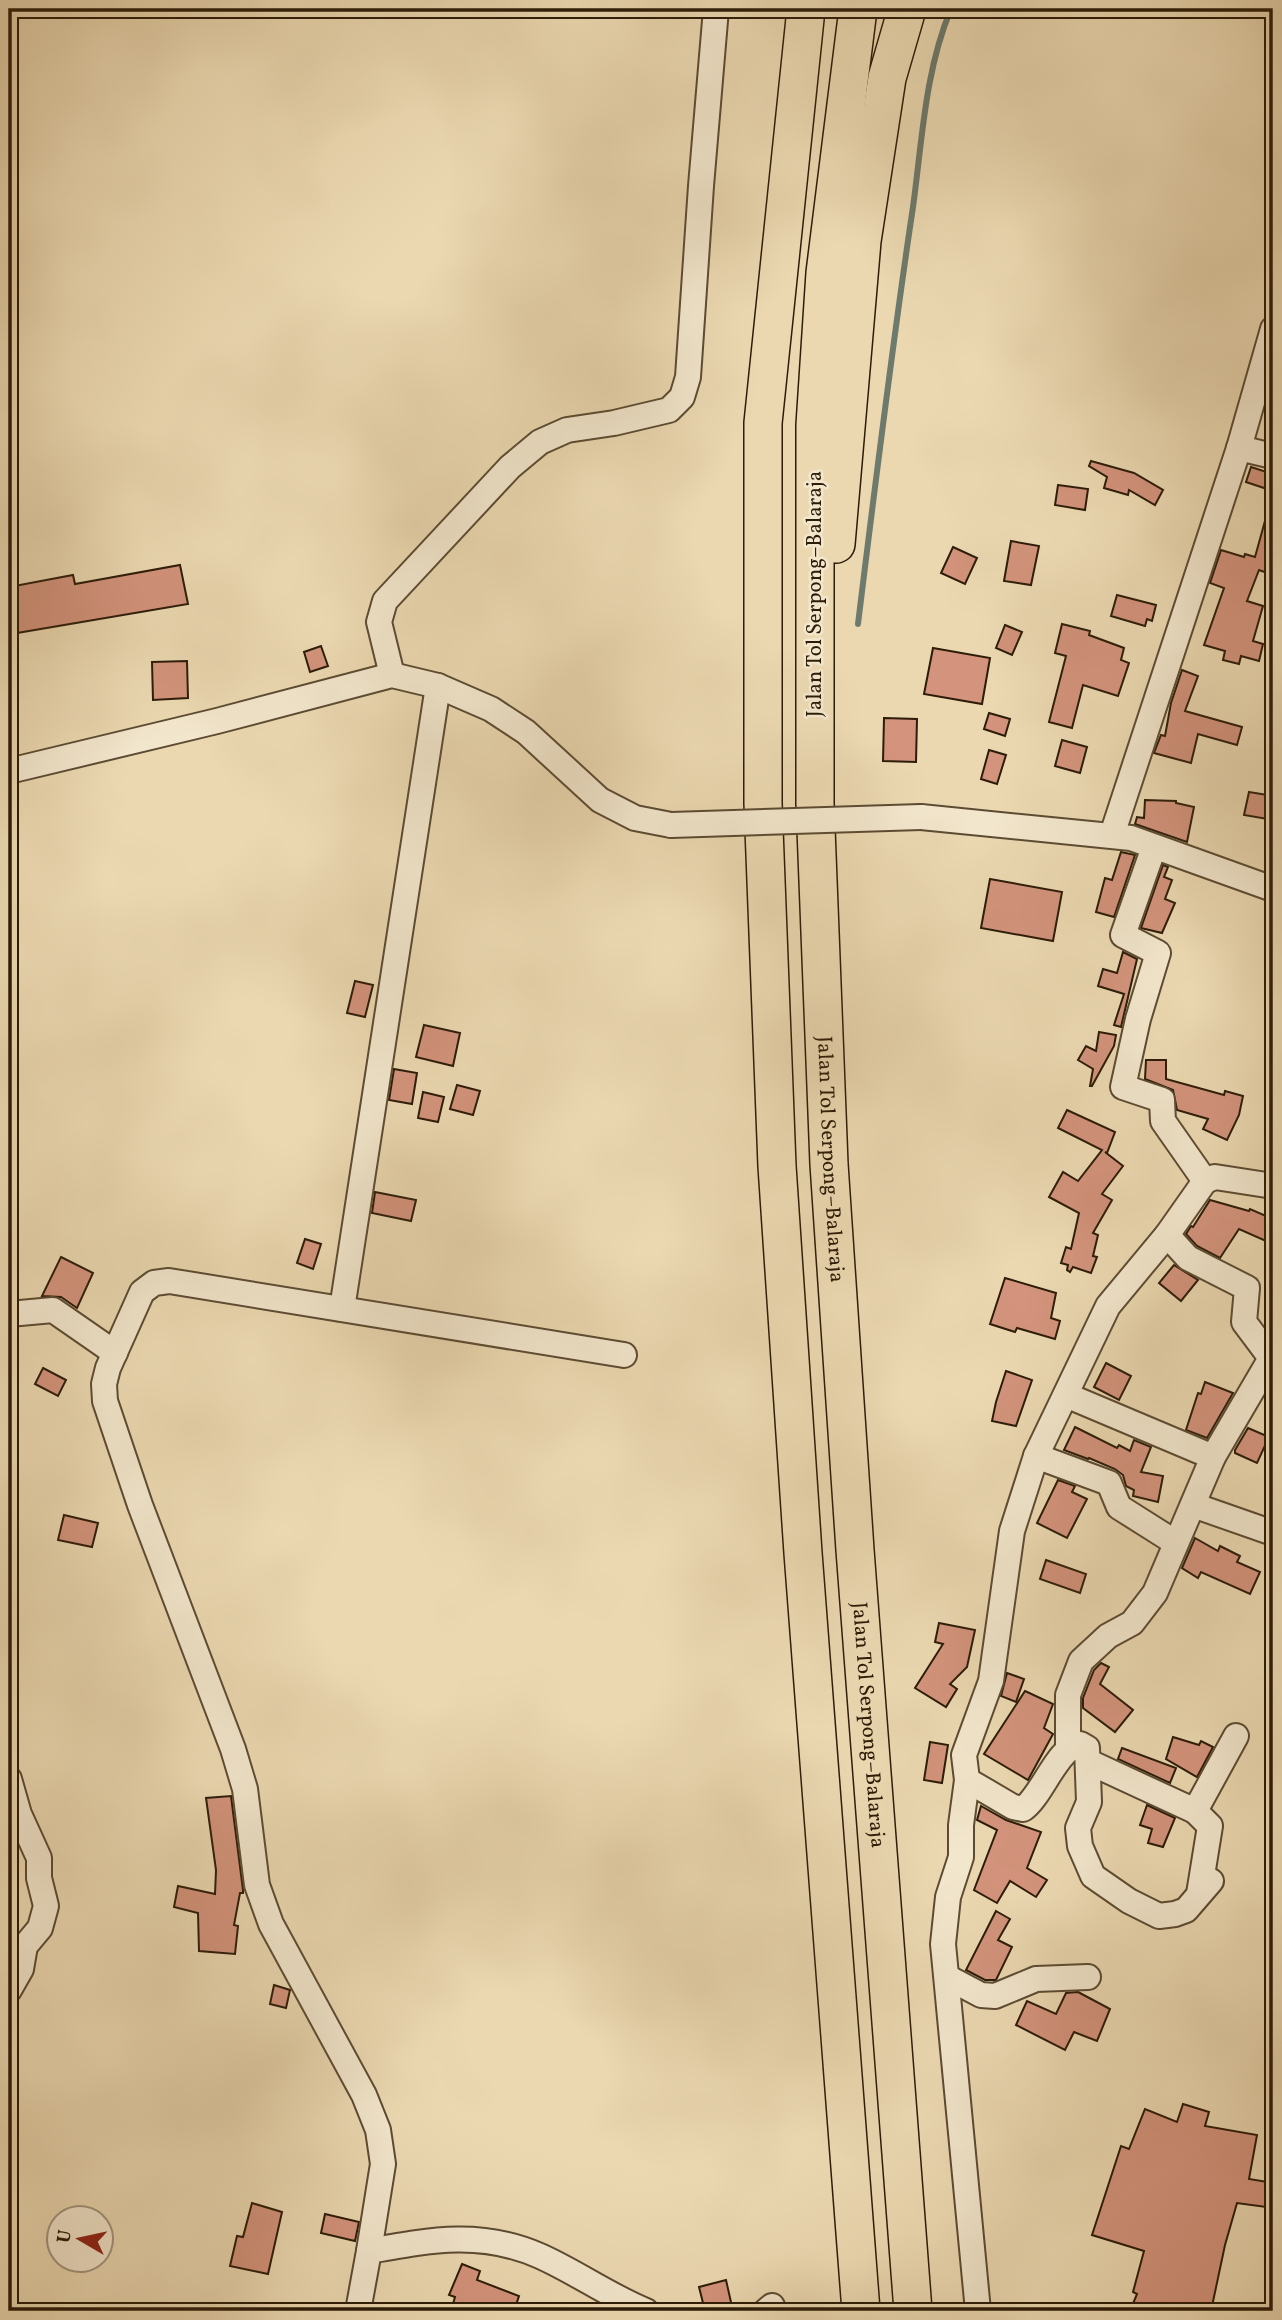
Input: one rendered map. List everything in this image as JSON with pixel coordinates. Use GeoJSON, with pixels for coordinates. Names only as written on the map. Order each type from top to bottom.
{"type":"FeatureCollection","features":[{"type":"Feature","properties":{"kind":"highway"},"geometry":{"type":"LineString","coordinates":[[806,9],[763,423],[763,803],[777,1166],[802,1539],[861,2311]]}},
{"type":"Feature","properties":{"kind":"highway","name":"Jalan Tol Serpong–Balaraja"},"geometry":{"type":"LineString","coordinates":[[858,9],[825,273],[815,425],[815,803],[830,1192],[913,2311]]}},
{"type":"Feature","properties":{"kind":"highway"},"geometry":{"type":"LineString","coordinates":[[815,803],[862,241],[887,78],[907,9]]}},
{"type":"Feature","properties":{"kind":"street"},"geometry":{"type":"LineString","coordinates":[[392,675],[379,622],[385,601],[510,467],[540,442],[567,430],[614,423],[669,410],[682,397],[688,377],[716,9]]}},
{"type":"Feature","properties":{"kind":"street"},"geometry":{"type":"LineString","coordinates":[[1112,835],[1240,448],[1273,329]]}},
{"type":"Feature","properties":{"kind":"street"},"geometry":{"type":"LineString","coordinates":[[1240,448],[1273,456]]}},
{"type":"Feature","properties":{"kind":"street"},"geometry":{"type":"LineString","coordinates":[[9,771],[392,675],[438,686],[491,709],[526,733],[600,800],[635,818],[671,825],[921,817],[1112,835],[1132,838],[1272,885]]}},
{"type":"Feature","properties":{"kind":"street"},"geometry":{"type":"LineString","coordinates":[[342,1309],[438,686]]}},
{"type":"Feature","properties":{"kind":"street"},"geometry":{"type":"LineString","coordinates":[[1154,847],[1123,935],[1158,953],[1138,1019],[1122,1087],[1162,1100],[1164,1121],[1205,1181]]}},
{"type":"Feature","properties":{"kind":"street"},"geometry":{"type":"LineString","coordinates":[[978,2311],[943,1944],[948,1897],[961,1857],[961,1825],[967,1780],[964,1755],[991,1681],[1012,1531],[1036,1456],[1108,1306],[1167,1235],[1205,1181],[1215,1177],[1273,1186]]}},
{"type":"Feature","properties":{"kind":"street"},"geometry":{"type":"LineString","coordinates":[[967,1780],[1013,1808],[1023,1809],[1034,1800],[1068,1748],[1068,1695],[1082,1661],[1108,1636],[1122,1630],[1137,1618],[1154,1593],[1213,1457],[1272,1358],[1244,1322],[1247,1288],[1188,1258],[1167,1235]]}},
{"type":"Feature","properties":{"kind":"street"},"geometry":{"type":"LineString","coordinates":[[358,2311],[383,2164],[378,2130],[363,2095],[271,1924],[257,1885],[244,1789],[233,1749],[139,1505],[105,1401],[104,1384],[142,1292],[154,1283],[169,1281],[624,1355]]}},
{"type":"Feature","properties":{"kind":"street"},"geometry":{"type":"LineString","coordinates":[[9,1314],[53,1310],[115,1353]]}},
{"type":"Feature","properties":{"kind":"street"},"geometry":{"type":"LineString","coordinates":[[1066,1395],[1213,1457]]}},
{"type":"Feature","properties":{"kind":"street"},"geometry":{"type":"LineString","coordinates":[[1036,1456],[1109,1483],[1119,1507],[1176,1543]]}},
{"type":"Feature","properties":{"kind":"street"},"geometry":{"type":"LineString","coordinates":[[1193,1505],[1273,1533]]}},
{"type":"Feature","properties":{"kind":"street"},"geometry":{"type":"LineString","coordinates":[[1195,1811],[1236,1736]]}},
{"type":"Feature","properties":{"kind":"street"},"geometry":{"type":"LineString","coordinates":[[1068,1748],[1080,1744],[1087,1748],[1088,1802],[1078,1828],[1080,1846],[1093,1876],[1129,1901],[1159,1916],[1186,1910],[1205,1887],[1210,1826],[1195,1811],[1089,1762]]}},
{"type":"Feature","properties":{"kind":"street"},"geometry":{"type":"LineString","coordinates":[[9,1779],[19,1814],[39,1858],[39,1878],[47,1906],[40,1928],[25,1946],[21,1969],[9,1990]]}},
{"type":"Feature","properties":{"kind":"street"},"geometry":{"type":"LineString","coordinates":[[947,1977],[981,1995],[995,1996],[1036,1979],[1088,1977]]}},
{"type":"Feature","properties":{"kind":"street"},"geometry":{"type":"LineString","coordinates":[[369,2251],[428,2241],[491,2240],[542,2257],[646,2311]]}},
{"type":"Feature","properties":{"kind":"building"},"geometry":{"type":"Polygon","coordinates":[[[1091,461],[1134,473],[1163,490],[1155,505],[1129,490],[1128,495],[1104,488],[1107,477],[1089,466],[1091,461]]]}},
{"type":"Feature","properties":{"kind":"building"},"geometry":{"type":"Polygon","coordinates":[[[1251,467],[1273,474],[1273,491],[1246,482],[1251,467]]]}},
{"type":"Feature","properties":{"kind":"building"},"geometry":{"type":"Polygon","coordinates":[[[1058,485],[1088,489],[1085,510],[1055,505],[1058,485]]]}},
{"type":"Feature","properties":{"kind":"building"},"geometry":{"type":"Polygon","coordinates":[[[1268,510],[1273,510],[1273,575],[1259,570],[1247,601],[1263,606],[1253,641],[1263,644],[1259,661],[1241,656],[1239,664],[1223,660],[1225,651],[1204,645],[1224,588],[1210,583],[1221,550],[1244,557],[1245,554],[1255,557],[1268,510]]]}},
{"type":"Feature","properties":{"kind":"building"},"geometry":{"type":"Polygon","coordinates":[[[1011,541],[1039,546],[1031,585],[1004,581],[1011,541]]]}},
{"type":"Feature","properties":{"kind":"building"},"geometry":{"type":"Polygon","coordinates":[[[953,547],[977,558],[965,584],[941,573],[953,547]]]}},
{"type":"Feature","properties":{"kind":"building"},"geometry":{"type":"Polygon","coordinates":[[[180,565],[188,604],[11,634],[9,587],[73,575],[75,584],[180,565]]]}},
{"type":"Feature","properties":{"kind":"building"},"geometry":{"type":"Polygon","coordinates":[[[1117,595],[1156,605],[1152,621],[1147,619],[1145,626],[1111,616],[1117,595]]]}},
{"type":"Feature","properties":{"kind":"building"},"geometry":{"type":"Polygon","coordinates":[[[1062,624],[1090,631],[1089,635],[1124,648],[1121,660],[1129,663],[1118,696],[1083,685],[1072,728],[1049,722],[1066,656],[1055,653],[1062,624]]]}},
{"type":"Feature","properties":{"kind":"building"},"geometry":{"type":"Polygon","coordinates":[[[1005,625],[1022,632],[1012,655],[996,648],[1005,625]]]}},
{"type":"Feature","properties":{"kind":"building"},"geometry":{"type":"Polygon","coordinates":[[[321,646],[328,666],[310,672],[304,652],[321,646]]]}},
{"type":"Feature","properties":{"kind":"building"},"geometry":{"type":"Polygon","coordinates":[[[933,648],[990,658],[982,704],[924,694],[933,648]]]}},
{"type":"Feature","properties":{"kind":"building"},"geometry":{"type":"Polygon","coordinates":[[[187,661],[188,698],[153,700],[152,662],[187,661]]]}},
{"type":"Feature","properties":{"kind":"building"},"geometry":{"type":"Polygon","coordinates":[[[1182,670],[1198,676],[1185,711],[1242,727],[1237,745],[1198,734],[1191,763],[1154,753],[1161,735],[1165,736],[1171,703],[1182,670]]]}},
{"type":"Feature","properties":{"kind":"building"},"geometry":{"type":"Polygon","coordinates":[[[989,713],[1010,719],[1005,736],[984,729],[989,713]]]}},
{"type":"Feature","properties":{"kind":"building"},"geometry":{"type":"Polygon","coordinates":[[[884,718],[917,719],[916,762],[883,761],[884,718]]]}},
{"type":"Feature","properties":{"kind":"building"},"geometry":{"type":"Polygon","coordinates":[[[1062,740],[1087,747],[1080,773],[1055,766],[1062,740]]]}},
{"type":"Feature","properties":{"kind":"building"},"geometry":{"type":"Polygon","coordinates":[[[989,750],[1006,755],[997,784],[981,779],[989,750]]]}},
{"type":"Feature","properties":{"kind":"building"},"geometry":{"type":"Polygon","coordinates":[[[1249,792],[1273,796],[1273,820],[1244,815],[1249,792]]]}},
{"type":"Feature","properties":{"kind":"building"},"geometry":{"type":"Polygon","coordinates":[[[1145,800],[1176,801],[1194,807],[1187,842],[1135,824],[1137,817],[1144,818],[1145,800]]]}},
{"type":"Feature","properties":{"kind":"building"},"geometry":{"type":"Polygon","coordinates":[[[1121,852],[1135,855],[1114,917],[1096,912],[1105,878],[1112,880],[1121,852]]]}},
{"type":"Feature","properties":{"kind":"building"},"geometry":{"type":"Polygon","coordinates":[[[1163,865],[1168,867],[1164,877],[1172,880],[1165,899],[1175,903],[1162,933],[1141,928],[1163,865]]]}},
{"type":"Feature","properties":{"kind":"building"},"geometry":{"type":"Polygon","coordinates":[[[990,879],[1062,892],[1053,941],[981,928],[990,879]]]}},
{"type":"Feature","properties":{"kind":"building"},"geometry":{"type":"Polygon","coordinates":[[[1123,952],[1137,959],[1121,1027],[1114,1025],[1124,994],[1098,986],[1103,969],[1117,973],[1123,952]]]}},
{"type":"Feature","properties":{"kind":"building"},"geometry":{"type":"Polygon","coordinates":[[[355,981],[373,985],[365,1017],[347,1013],[355,981]]]}},
{"type":"Feature","properties":{"kind":"building"},"geometry":{"type":"Polygon","coordinates":[[[424,1025],[460,1033],[453,1066],[416,1057],[424,1025]]]}},
{"type":"Feature","properties":{"kind":"building"},"geometry":{"type":"Polygon","coordinates":[[[1099,1032],[1116,1035],[1114,1046],[1090,1086],[1093,1069],[1078,1060],[1086,1046],[1096,1051],[1099,1032]]]}},
{"type":"Feature","properties":{"kind":"building"},"geometry":{"type":"Polygon","coordinates":[[[1146,1060],[1166,1060],[1166,1079],[1224,1095],[1225,1091],[1243,1096],[1239,1115],[1227,1140],[1203,1129],[1208,1119],[1177,1110],[1173,1090],[1145,1079],[1146,1060]]]}},
{"type":"Feature","properties":{"kind":"building"},"geometry":{"type":"Polygon","coordinates":[[[394,1069],[417,1073],[412,1104],[389,1100],[394,1069]]]}},
{"type":"Feature","properties":{"kind":"building"},"geometry":{"type":"Polygon","coordinates":[[[457,1085],[480,1091],[473,1115],[450,1109],[457,1085]]]}},
{"type":"Feature","properties":{"kind":"building"},"geometry":{"type":"Polygon","coordinates":[[[423,1092],[444,1097],[438,1122],[418,1118],[423,1092]]]}},
{"type":"Feature","properties":{"kind":"building"},"geometry":{"type":"Polygon","coordinates":[[[1067,1110],[1115,1132],[1107,1153],[1105,1152],[1123,1166],[1102,1194],[1112,1200],[1093,1233],[1098,1235],[1093,1256],[1097,1257],[1091,1273],[1073,1267],[1070,1272],[1067,1270],[1068,1265],[1061,1263],[1066,1247],[1071,1249],[1079,1213],[1049,1197],[1063,1172],[1078,1181],[1102,1150],[1058,1128],[1067,1110]]]}},
{"type":"Feature","properties":{"kind":"building"},"geometry":{"type":"Polygon","coordinates":[[[375,1192],[416,1200],[411,1221],[372,1213],[375,1192]]]}},
{"type":"Feature","properties":{"kind":"building"},"geometry":{"type":"Polygon","coordinates":[[[1210,1200],[1249,1211],[1250,1209],[1273,1219],[1273,1244],[1239,1229],[1220,1258],[1197,1246],[1186,1234],[1210,1200]]]}},
{"type":"Feature","properties":{"kind":"building"},"geometry":{"type":"Polygon","coordinates":[[[305,1239],[321,1244],[313,1269],[297,1263],[305,1239]]]}},
{"type":"Feature","properties":{"kind":"building"},"geometry":{"type":"Polygon","coordinates":[[[61,1257],[93,1273],[77,1308],[61,1297],[42,1296],[61,1257]]]}},
{"type":"Feature","properties":{"kind":"building"},"geometry":{"type":"Polygon","coordinates":[[[1174,1265],[1198,1280],[1181,1301],[1159,1283],[1174,1265]]]}},
{"type":"Feature","properties":{"kind":"building"},"geometry":{"type":"Polygon","coordinates":[[[1005,1278],[1056,1293],[1051,1318],[1060,1321],[1055,1339],[1017,1328],[1015,1332],[990,1324],[1005,1278]]]}},
{"type":"Feature","properties":{"kind":"building"},"geometry":{"type":"Polygon","coordinates":[[[1106,1363],[1131,1376],[1119,1400],[1094,1387],[1106,1363]]]}},
{"type":"Feature","properties":{"kind":"building"},"geometry":{"type":"Polygon","coordinates":[[[43,1368],[66,1380],[58,1396],[35,1384],[43,1368]]]}},
{"type":"Feature","properties":{"kind":"building"},"geometry":{"type":"Polygon","coordinates":[[[1006,1371],[1032,1380],[1016,1426],[992,1421],[1006,1371]]]}},
{"type":"Feature","properties":{"kind":"building"},"geometry":{"type":"Polygon","coordinates":[[[1205,1382],[1233,1393],[1207,1438],[1186,1430],[1198,1393],[1201,1394],[1205,1382]]]}},
{"type":"Feature","properties":{"kind":"building"},"geometry":{"type":"Polygon","coordinates":[[[1075,1427],[1117,1448],[1119,1445],[1130,1451],[1134,1440],[1151,1447],[1141,1472],[1163,1476],[1158,1502],[1133,1496],[1134,1490],[1126,1486],[1123,1475],[1115,1469],[1064,1450],[1075,1427]]]}},
{"type":"Feature","properties":{"kind":"building"},"geometry":{"type":"Polygon","coordinates":[[[1248,1428],[1269,1437],[1257,1463],[1235,1453],[1248,1428]]]}},
{"type":"Feature","properties":{"kind":"building"},"geometry":{"type":"Polygon","coordinates":[[[1058,1480],[1075,1486],[1072,1492],[1087,1499],[1067,1538],[1037,1523],[1058,1480]]]}},
{"type":"Feature","properties":{"kind":"building"},"geometry":{"type":"Polygon","coordinates":[[[64,1515],[98,1523],[92,1547],[58,1540],[64,1515]]]}},
{"type":"Feature","properties":{"kind":"building"},"geometry":{"type":"Polygon","coordinates":[[[1195,1538],[1218,1551],[1220,1546],[1240,1556],[1237,1562],[1260,1572],[1250,1594],[1201,1572],[1198,1578],[1182,1568],[1195,1538]]]}},
{"type":"Feature","properties":{"kind":"building"},"geometry":{"type":"Polygon","coordinates":[[[1046,1560],[1086,1574],[1080,1593],[1040,1579],[1046,1560]]]}},
{"type":"Feature","properties":{"kind":"building"},"geometry":{"type":"Polygon","coordinates":[[[939,1623],[975,1630],[967,1667],[950,1684],[957,1689],[946,1707],[915,1688],[943,1644],[935,1642],[939,1623]]]}},
{"type":"Feature","properties":{"kind":"building"},"geometry":{"type":"Polygon","coordinates":[[[1101,1663],[1109,1667],[1100,1684],[1133,1710],[1115,1732],[1083,1708],[1083,1698],[1094,1670],[1101,1663]]]}},
{"type":"Feature","properties":{"kind":"building"},"geometry":{"type":"Polygon","coordinates":[[[1007,1673],[1024,1679],[1016,1702],[1001,1696],[1007,1673]]]}},
{"type":"Feature","properties":{"kind":"building"},"geometry":{"type":"Polygon","coordinates":[[[1025,1691],[1053,1704],[1044,1728],[1053,1734],[1028,1780],[984,1754],[1025,1691]]]}},
{"type":"Feature","properties":{"kind":"building"},"geometry":{"type":"Polygon","coordinates":[[[1173,1737],[1199,1745],[1201,1741],[1213,1747],[1197,1777],[1166,1759],[1173,1737]]]}},
{"type":"Feature","properties":{"kind":"building"},"geometry":{"type":"Polygon","coordinates":[[[930,1742],[948,1745],[942,1783],[924,1780],[930,1742]]]}},
{"type":"Feature","properties":{"kind":"building"},"geometry":{"type":"Polygon","coordinates":[[[1122,1748],[1176,1768],[1170,1783],[1118,1759],[1122,1748]]]}},
{"type":"Feature","properties":{"kind":"building"},"geometry":{"type":"Polygon","coordinates":[[[231,1796],[243,1890],[243,1893],[240,1893],[234,1925],[238,1926],[235,1954],[199,1951],[198,1913],[174,1907],[178,1886],[215,1894],[216,1870],[206,1798],[231,1796]]]}},
{"type":"Feature","properties":{"kind":"building"},"geometry":{"type":"Polygon","coordinates":[[[1147,1805],[1175,1818],[1163,1847],[1148,1843],[1152,1829],[1140,1825],[1147,1805]]]}},
{"type":"Feature","properties":{"kind":"building"},"geometry":{"type":"Polygon","coordinates":[[[981,1806],[1006,1820],[1041,1832],[1027,1868],[1047,1880],[1036,1897],[1010,1881],[997,1903],[974,1890],[997,1830],[977,1820],[981,1806]]]}},
{"type":"Feature","properties":{"kind":"building"},"geometry":{"type":"Polygon","coordinates":[[[996,1911],[1010,1919],[998,1940],[1012,1947],[996,1980],[985,1980],[966,1970],[996,1911]]]}},
{"type":"Feature","properties":{"kind":"building"},"geometry":{"type":"Polygon","coordinates":[[[274,1985],[290,1990],[286,2008],[270,2004],[274,1985]]]}},
{"type":"Feature","properties":{"kind":"building"},"geometry":{"type":"Polygon","coordinates":[[[1078,1992],[1110,2009],[1097,2041],[1074,2032],[1065,2050],[1016,2025],[1027,2001],[1056,2014],[1066,1993],[1078,1992]]]}},
{"type":"Feature","properties":{"kind":"building"},"geometry":{"type":"Polygon","coordinates":[[[1183,2104],[1209,2112],[1205,2126],[1257,2135],[1249,2179],[1273,2183],[1273,2208],[1237,2203],[1211,2311],[1130,2311],[1137,2294],[1133,2292],[1144,2251],[1092,2235],[1121,2146],[1129,2149],[1145,2109],[1177,2122],[1183,2104]]]}},
{"type":"Feature","properties":{"kind":"building"},"geometry":{"type":"Polygon","coordinates":[[[252,2203],[282,2212],[268,2274],[230,2266],[237,2236],[243,2237],[252,2203]]]}},
{"type":"Feature","properties":{"kind":"building"},"geometry":{"type":"Polygon","coordinates":[[[325,2214],[359,2222],[355,2241],[321,2233],[325,2214]]]}},
{"type":"Feature","properties":{"kind":"building"},"geometry":{"type":"Polygon","coordinates":[[[462,2264],[480,2271],[477,2280],[519,2296],[514,2311],[451,2311],[455,2297],[449,2295],[462,2264]]]}},
{"type":"Feature","properties":{"kind":"building"},"geometry":{"type":"Polygon","coordinates":[[[726,2280],[733,2311],[705,2311],[699,2287],[726,2280]]]}},
{"type":"Feature","properties":{"kind":"waterway"},"geometry":{"type":"LineString","coordinates":[[858,624],[926,106],[935,57],[951,9]]}}]}
